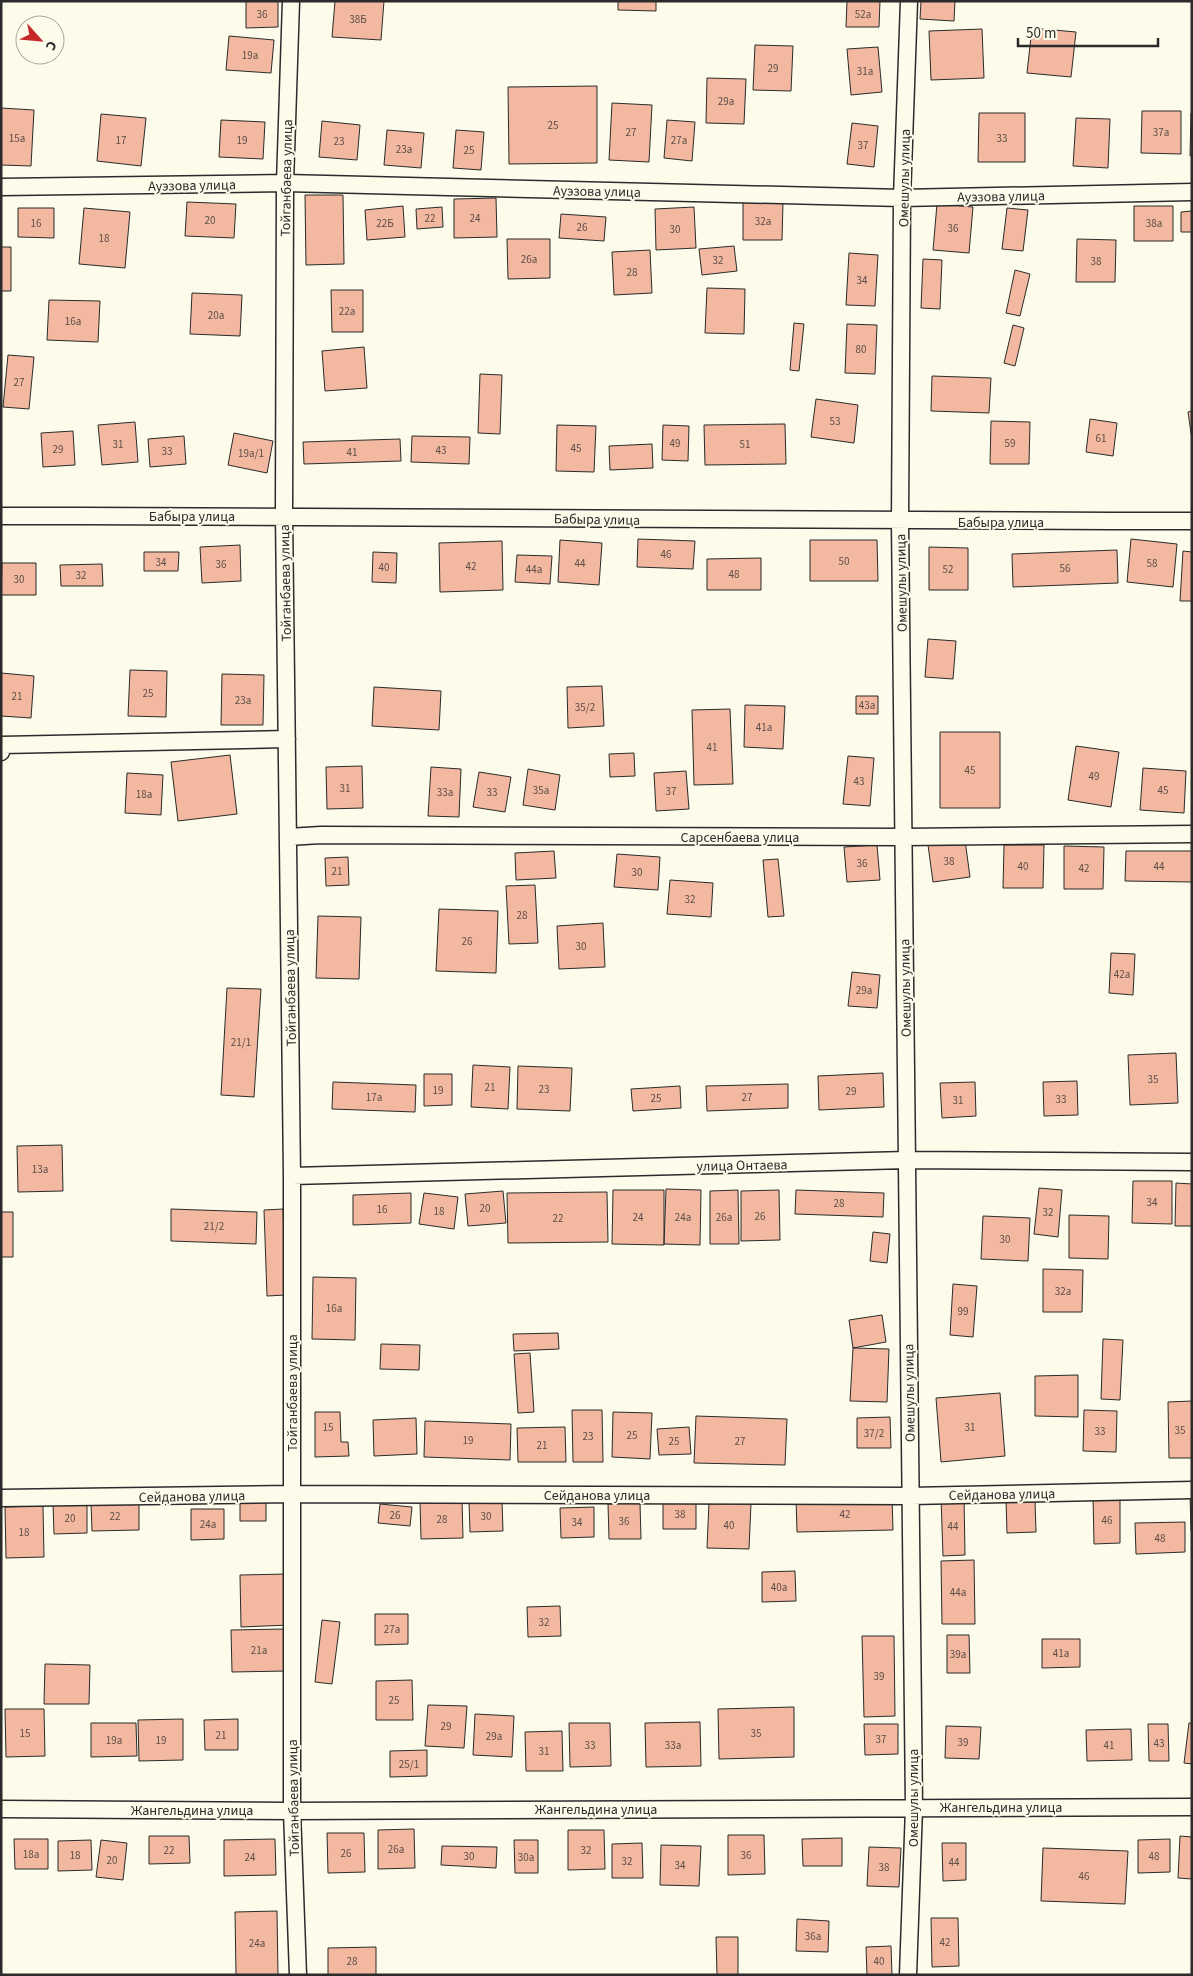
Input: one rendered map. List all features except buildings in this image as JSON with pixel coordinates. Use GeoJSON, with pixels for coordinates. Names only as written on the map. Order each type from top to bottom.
{"type":"FeatureCollection","features":[{"type":"Feature","properties":{"kind":"street","name":"Тойганбаева улица"},"geometry":{"type":"LineString","coordinates":[[291,1],[285,184],[284,516],[292,1176],[292,1811],[298,1975]]}},
{"type":"Feature","properties":{"kind":"street","name":"Омешулы улица"},"geometry":{"type":"LineString","coordinates":[[908,1975],[914,1808],[900,522],[902,198],[909,1]]}},
{"type":"Feature","properties":{"kind":"street","name":"Ауэзова улица"},"geometry":{"type":"LineString","coordinates":[[1,187],[285,184],[902,198],[1192,192]]}},
{"type":"Feature","properties":{"kind":"street","name":"Бабыра улица"},"geometry":{"type":"LineString","coordinates":[[1,516],[284,516],[900,522],[1192,521]]}},
{"type":"Feature","properties":{"kind":"street"},"geometry":{"type":"LineString","coordinates":[[1,752],[2,745],[287,739]]}},
{"type":"Feature","properties":{"kind":"street","name":"Сарсенбаева улица"},"geometry":{"type":"LineString","coordinates":[[288,837],[331,835],[904,837],[1192,834]]}},
{"type":"Feature","properties":{"kind":"street","name":"улица Онтаева"},"geometry":{"type":"LineString","coordinates":[[292,1176],[907,1160],[1192,1162]]}},
{"type":"Feature","properties":{"kind":"street","name":"Сейданова улица"},"geometry":{"type":"LineString","coordinates":[[1,1498],[292,1494],[910,1496],[1192,1490]]}},
{"type":"Feature","properties":{"kind":"street","name":"Жангельдина улица"},"geometry":{"type":"LineString","coordinates":[[1,1809],[292,1811],[1192,1807]]}}]}
